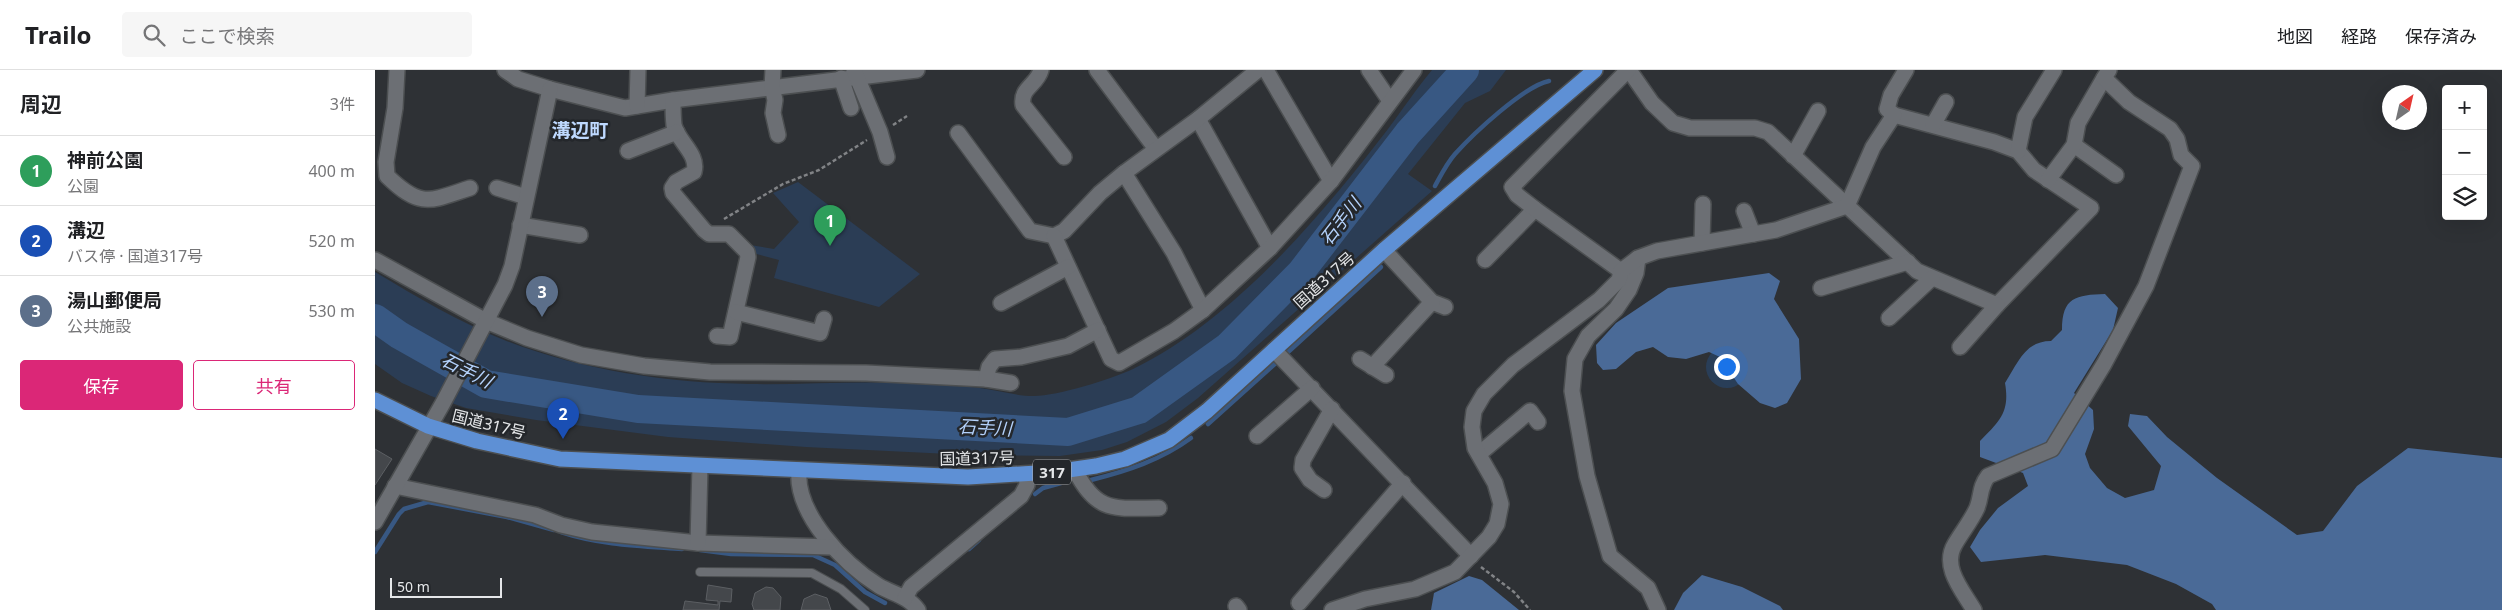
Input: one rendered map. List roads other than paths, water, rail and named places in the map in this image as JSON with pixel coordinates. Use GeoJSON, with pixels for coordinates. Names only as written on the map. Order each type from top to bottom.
{"type":"FeatureCollection","features":[{"type":"Feature","properties":{"kind":"highway","name":"国道317号"},"geometry":{"type":"LineString","coordinates":[[375,400],[428,426],[477,441],[560,459],[968,477],[1075,470],[1125,459],[1169,440],[1207,411],[1384,250],[1595,70]]}},
{"type":"Feature","properties":{"kind":"street"},"geometry":{"type":"LineString","coordinates":[[397,70],[395,108],[386,162],[387,176],[401,189],[418,199],[432,201],[470,188]]}},
{"type":"Feature","properties":{"kind":"street"},"geometry":{"type":"LineString","coordinates":[[505,70],[519,79],[550,89],[625,108],[841,78],[856,73],[917,70]]}},
{"type":"Feature","properties":{"kind":"street"},"geometry":{"type":"LineString","coordinates":[[637,70],[637,106]]}},
{"type":"Feature","properties":{"kind":"street"},"geometry":{"type":"LineString","coordinates":[[773,70],[772,87],[775,100],[773,113],[778,135]]}},
{"type":"Feature","properties":{"kind":"street"},"geometry":{"type":"LineString","coordinates":[[1041,70],[1039,77],[1025,90],[1021,97],[1023,104],[1064,157]]}},
{"type":"Feature","properties":{"kind":"street"},"geometry":{"type":"LineString","coordinates":[[1097,70],[1156,149]]}},
{"type":"Feature","properties":{"kind":"street"},"geometry":{"type":"LineString","coordinates":[[958,133],[1030,232],[1054,236],[1064,231],[1100,193],[1124,173],[1198,119],[1258,70]]}},
{"type":"Feature","properties":{"kind":"street"},"geometry":{"type":"LineString","coordinates":[[1266,70],[1331,181]]}},
{"type":"Feature","properties":{"kind":"street"},"geometry":{"type":"LineString","coordinates":[[1369,70],[1390,101]]}},
{"type":"Feature","properties":{"kind":"street"},"geometry":{"type":"LineString","coordinates":[[1054,236],[1111,359],[1119,363],[1174,331],[1203,310],[1269,248],[1331,181],[1415,70]]}},
{"type":"Feature","properties":{"kind":"street"},"geometry":{"type":"LineString","coordinates":[[1621,271],[1535,210],[1517,195],[1512,187],[1629,70],[1652,103],[1673,123],[1690,128],[1755,128],[1768,132],[1917,271],[1997,305]]}},
{"type":"Feature","properties":{"kind":"street"},"geometry":{"type":"LineString","coordinates":[[1906,70],[1891,95],[1887,109],[1894,115],[1994,142],[2018,151],[2034,170],[2091,208],[1997,305],[1960,347]]}},
{"type":"Feature","properties":{"kind":"street"},"geometry":{"type":"LineString","coordinates":[[2018,151],[2025,117],[2054,70]]}},
{"type":"Feature","properties":{"kind":"street"},"geometry":{"type":"LineString","coordinates":[[856,73],[880,132],[887,157]]}},
{"type":"Feature","properties":{"kind":"street"},"geometry":{"type":"LineString","coordinates":[[1974,610],[1953,575],[1949,561],[1953,547],[1977,507],[1981,485],[1988,476],[2053,450],[2146,286],[2192,166],[2181,155],[2177,139],[2170,128],[2129,102],[2107,74],[2078,123],[2074,144],[2049,180]]}},
{"type":"Feature","properties":{"kind":"street"},"geometry":{"type":"LineString","coordinates":[[841,78],[851,108]]}},
{"type":"Feature","properties":{"kind":"street"},"geometry":{"type":"LineString","coordinates":[[375,522],[443,402],[505,285],[512,266],[550,89]]}},
{"type":"Feature","properties":{"kind":"street"},"geometry":{"type":"LineString","coordinates":[[673,100],[677,132],[694,159],[696,166],[694,172],[676,182],[672,188],[673,193],[704,230],[709,234],[729,234],[747,252],[748,257],[730,338],[717,336]]}},
{"type":"Feature","properties":{"kind":"street"},"geometry":{"type":"LineString","coordinates":[[1933,125],[1946,102]]}},
{"type":"Feature","properties":{"kind":"street"},"geometry":{"type":"LineString","coordinates":[[1793,156],[1818,111]]}},
{"type":"Feature","properties":{"kind":"street"},"geometry":{"type":"LineString","coordinates":[[1332,610],[1435,581],[1455,572],[1489,537],[1497,524],[1501,504],[1495,483],[1475,448],[1472,427],[1474,411],[1484,394],[1513,365],[1599,300],[1619,280],[1621,271],[1638,258],[1681,245],[1775,230],[1847,206],[1873,147],[1894,115]]}},
{"type":"Feature","properties":{"kind":"street"},"geometry":{"type":"LineString","coordinates":[[1198,119],[1269,248]]}},
{"type":"Feature","properties":{"kind":"street"},"geometry":{"type":"LineString","coordinates":[[628,151],[677,132]]}},
{"type":"Feature","properties":{"kind":"street"},"geometry":{"type":"LineString","coordinates":[[2074,144],[2116,175]]}},
{"type":"Feature","properties":{"kind":"street"},"geometry":{"type":"LineString","coordinates":[[1124,173],[1174,253],[1203,310]]}},
{"type":"Feature","properties":{"kind":"street"},"geometry":{"type":"LineString","coordinates":[[497,188],[526,197]]}},
{"type":"Feature","properties":{"kind":"street"},"geometry":{"type":"LineString","coordinates":[[1703,204],[1703,242]]}},
{"type":"Feature","properties":{"kind":"street"},"geometry":{"type":"LineString","coordinates":[[1485,260],[1535,210]]}},
{"type":"Feature","properties":{"kind":"street"},"geometry":{"type":"LineString","coordinates":[[1744,211],[1753,234]]}},
{"type":"Feature","properties":{"kind":"street"},"geometry":{"type":"LineString","coordinates":[[520,225],[580,235]]}},
{"type":"Feature","properties":{"kind":"street"},"geometry":{"type":"LineString","coordinates":[[1384,250],[1438,304],[1366,363],[1386,375]]}},
{"type":"Feature","properties":{"kind":"street"},"geometry":{"type":"LineString","coordinates":[[1638,258],[1636,273],[1629,290],[1616,310],[1588,336],[1575,359],[1572,391],[1587,476],[1610,556],[1648,588],[1658,610]]}},
{"type":"Feature","properties":{"kind":"street"},"geometry":{"type":"LineString","coordinates":[[375,260],[485,324],[581,355],[644,366],[709,372],[779,371],[986,378],[1011,383]]}},
{"type":"Feature","properties":{"kind":"street"},"geometry":{"type":"LineString","coordinates":[[1821,288],[1907,262]]}},
{"type":"Feature","properties":{"kind":"street"},"geometry":{"type":"LineString","coordinates":[[1001,304],[1068,267]]}},
{"type":"Feature","properties":{"kind":"street"},"geometry":{"type":"LineString","coordinates":[[1889,318],[1932,278]]}},
{"type":"Feature","properties":{"kind":"street"},"geometry":{"type":"LineString","coordinates":[[736,312],[821,334],[823,319]]}},
{"type":"Feature","properties":{"kind":"street"},"geometry":{"type":"LineString","coordinates":[[986,378],[989,366],[995,359],[1021,357],[1069,346],[1097,330]]}},
{"type":"Feature","properties":{"kind":"street"},"geometry":{"type":"LineString","coordinates":[[1274,350],[1471,556]]}},
{"type":"Feature","properties":{"kind":"street"},"geometry":{"type":"LineString","coordinates":[[1257,436],[1312,388]]}},
{"type":"Feature","properties":{"kind":"street"},"geometry":{"type":"LineString","coordinates":[[1324,490],[1309,480],[1301,468],[1303,460],[1332,409]]}},
{"type":"Feature","properties":{"kind":"street"},"geometry":{"type":"LineString","coordinates":[[1479,454],[1530,411],[1539,422]]}},
{"type":"Feature","properties":{"kind":"street"},"geometry":{"type":"LineString","coordinates":[[697,543],[700,466]]}},
{"type":"Feature","properties":{"kind":"street"},"geometry":{"type":"LineString","coordinates":[[799,470],[799,486],[802,499],[831,547],[866,578],[913,606]]}},
{"type":"Feature","properties":{"kind":"street"},"geometry":{"type":"LineString","coordinates":[[1075,470],[1083,486],[1098,501],[1111,508],[1159,508]]}},
{"type":"Feature","properties":{"kind":"street"},"geometry":{"type":"LineString","coordinates":[[913,606],[911,587],[1021,496],[1027,485],[1026,474]]}},
{"type":"Feature","properties":{"kind":"street"},"geometry":{"type":"LineString","coordinates":[[1299,602],[1403,483]]}},
{"type":"Feature","properties":{"kind":"street"},"geometry":{"type":"LineString","coordinates":[[395,486],[535,516],[561,526],[592,532],[697,543],[831,547]]}},
{"type":"Feature","properties":{"kind":"lane"},"geometry":{"type":"LineString","coordinates":[[701,572],[812,573],[841,589],[865,610]]}},
{"type":"Feature","properties":{"kind":"waterway","name":"石手川"},"geometry":{"type":"LineString","coordinates":[[375,318],[399,335],[486,384],[638,409],[1068,432],[1139,410],[1227,347],[1301,272],[1408,133],[1465,70]]}},
{"type":"Feature","properties":{"kind":"waterway"},"geometry":{"type":"LineString","coordinates":[[1435,186],[1452,158],[1486,123],[1526,92],[1549,81]]}},
{"type":"Feature","properties":{"kind":"waterway"},"geometry":{"type":"LineString","coordinates":[[1287,353],[1381,267]]}},
{"type":"Feature","properties":{"kind":"waterway"},"geometry":{"type":"LineString","coordinates":[[1208,424],[1277,362]]}},
{"type":"Feature","properties":{"kind":"waterway"},"geometry":{"type":"LineString","coordinates":[[1091,480],[1118,473],[1156,459],[1191,438]]}},
{"type":"Feature","properties":{"kind":"waterway"},"geometry":{"type":"LineString","coordinates":[[1035,494],[1043,488],[1061,483]]}},
{"type":"Feature","properties":{"kind":"waterway"},"geometry":{"type":"LineString","coordinates":[[375,552],[404,509],[428,502],[507,517],[554,530]]}},
{"type":"Feature","properties":{"kind":"waterway"},"geometry":{"type":"LineString","coordinates":[[561,532],[591,540],[636,546],[682,549]]}},
{"type":"Feature","properties":{"kind":"waterway"},"geometry":{"type":"LineString","coordinates":[[969,549],[979,540]]}},
{"type":"Feature","properties":{"kind":"waterway"},"geometry":{"type":"LineString","coordinates":[[700,550],[731,554],[813,555],[835,565],[865,592],[885,603]]}},
{"type":"Feature","properties":{"kind":"place","name":"神前公園"},"geometry":{"type":"Point","coordinates":[830,246]}},
{"type":"Feature","properties":{"kind":"place","name":"湯山郵便局"},"geometry":{"type":"Point","coordinates":[542,317]}},
{"type":"Feature","properties":{"kind":"place","name":"溝辺"},"geometry":{"type":"Point","coordinates":[563,439]}},
{"type":"Feature","properties":{"kind":"district","name":"溝辺町"},"geometry":{"type":"Point","coordinates":[580,130]}}]}
